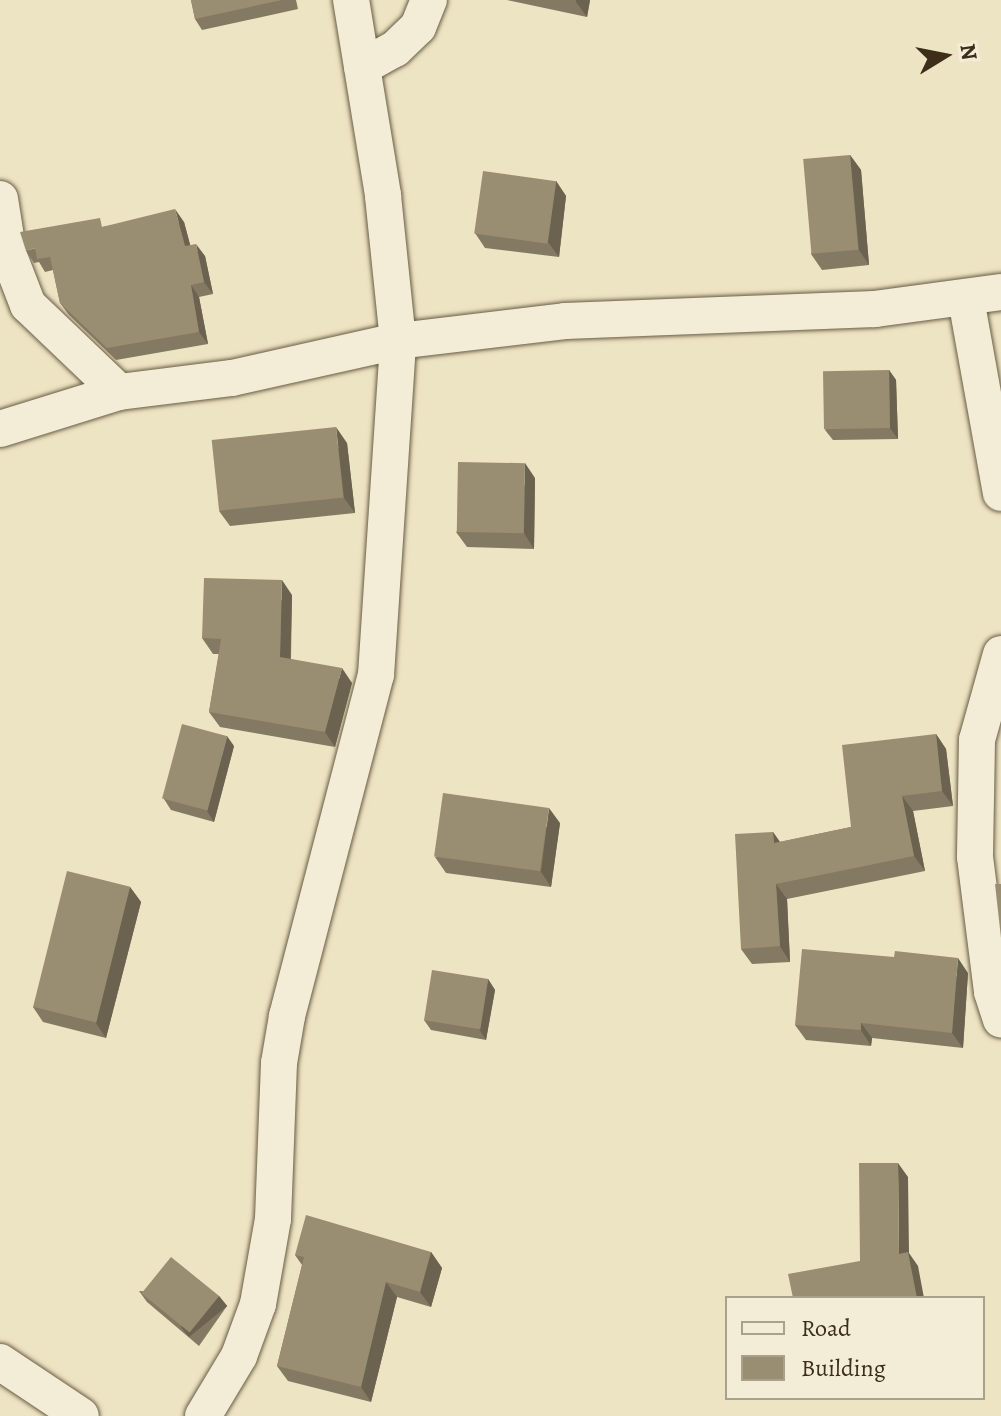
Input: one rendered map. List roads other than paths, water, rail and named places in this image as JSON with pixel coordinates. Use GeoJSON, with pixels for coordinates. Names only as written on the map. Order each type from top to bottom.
{"type":"FeatureCollection","features":[{"type":"Feature","properties":{"kind":"street"},"geometry":{"type":"LineString","coordinates":[[203,1416],[239,1356],[258,1304],[273,1219],[279,1063],[287,1016],[376,675],[398,341],[383,195],[351,0]]}},
{"type":"Feature","properties":{"kind":"street"},"geometry":{"type":"LineString","coordinates":[[362,67],[395,49],[418,27],[429,0]]}},
{"type":"Feature","properties":{"kind":"street"},"geometry":{"type":"LineString","coordinates":[[0,199],[9,256],[28,305],[119,392]]}},
{"type":"Feature","properties":{"kind":"street"},"geometry":{"type":"LineString","coordinates":[[0,429],[119,392],[232,378],[398,341],[565,321],[875,309],[1001,292]]}},
{"type":"Feature","properties":{"kind":"street"},"geometry":{"type":"LineString","coordinates":[[966,299],[1001,493]]}},
{"type":"Feature","properties":{"kind":"street"},"geometry":{"type":"LineString","coordinates":[[999,667],[977,740],[975,857],[992,992],[1001,1020]]}},
{"type":"Feature","properties":{"kind":"street"},"geometry":{"type":"LineString","coordinates":[[0,1362],[81,1416]]}}]}
